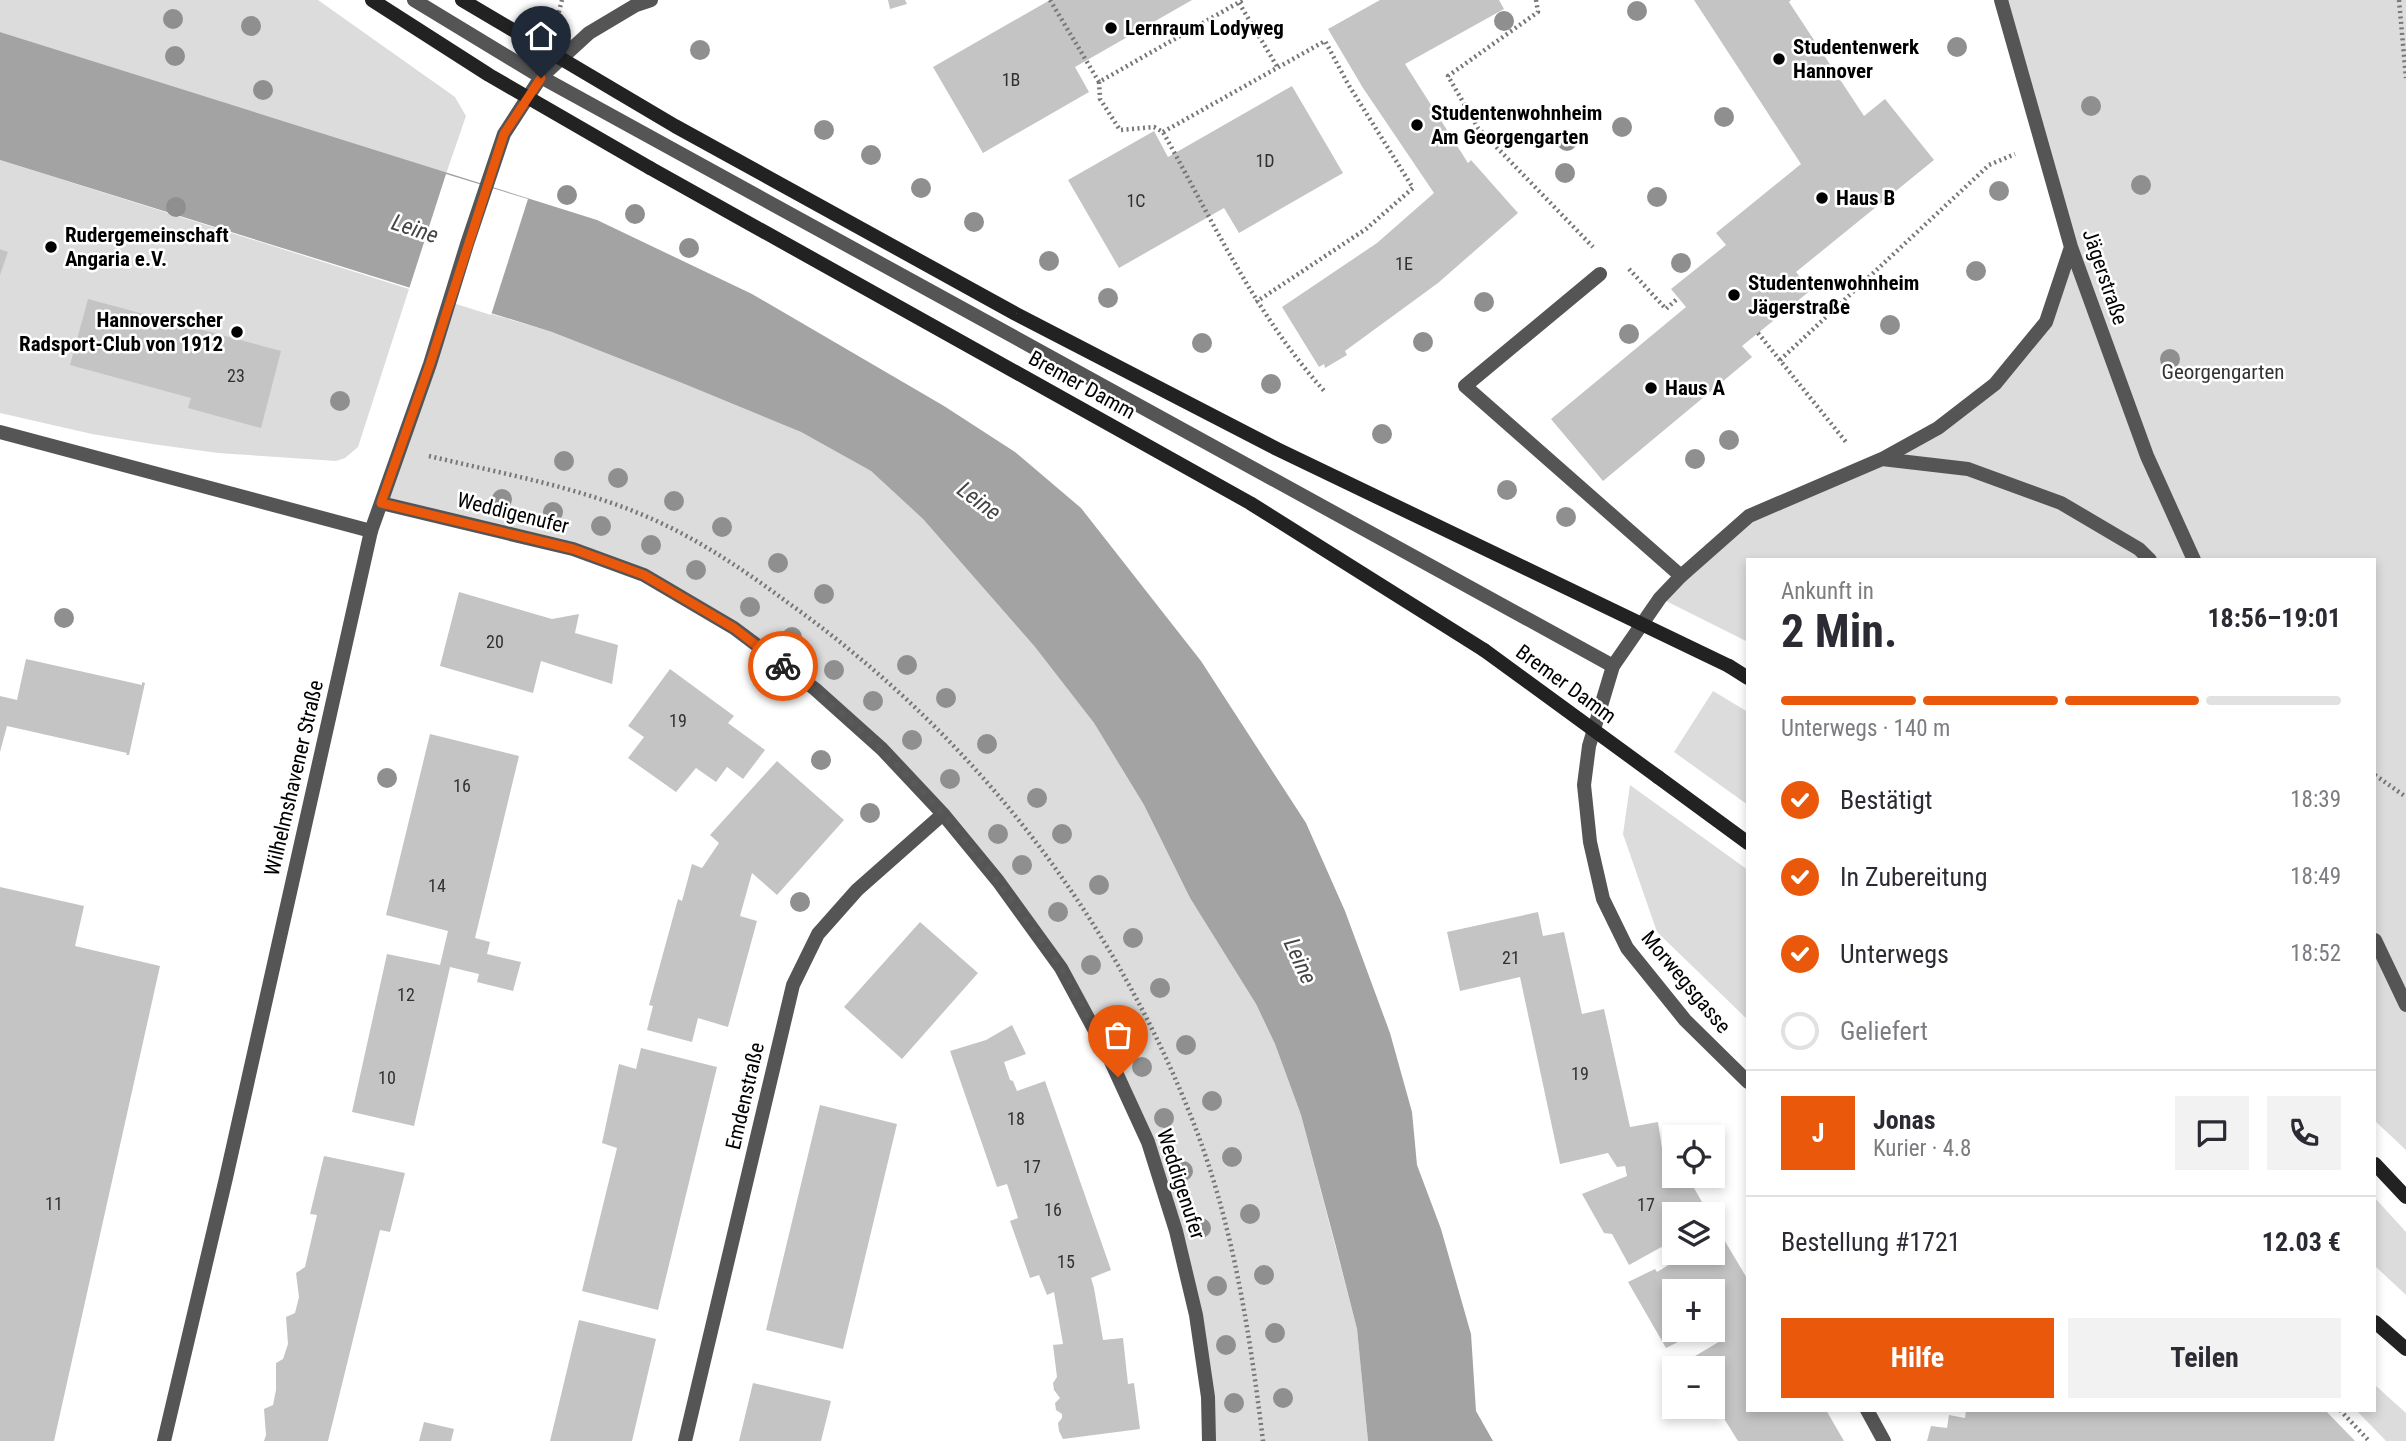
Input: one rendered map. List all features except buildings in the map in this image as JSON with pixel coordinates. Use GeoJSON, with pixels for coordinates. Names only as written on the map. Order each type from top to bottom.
{"type":"FeatureCollection","features":[{"type":"Feature","properties":{"kind":"main road","name":"Bremer Damm"},"geometry":{"type":"LineString","coordinates":[[372,0],[489,75],[650,168],[1250,503],[1484,650],[1746,842]]}},
{"type":"Feature","properties":{"kind":"main road","name":"Bremer Damm"},"geometry":{"type":"LineString","coordinates":[[462,0],[675,126],[1016,314],[1277,449],[1729,666],[1746,677]]}},
{"type":"Feature","properties":{"kind":"main road"},"geometry":{"type":"LineString","coordinates":[[2376,1165],[2406,1197]]}},
{"type":"Feature","properties":{"kind":"main road"},"geometry":{"type":"LineString","coordinates":[[2376,1323],[2406,1349]]}},
{"type":"Feature","properties":{"kind":"street"},"geometry":{"type":"LineString","coordinates":[[414,0],[541,78],[1613,666]]}},
{"type":"Feature","properties":{"kind":"street","name":"Wilhelmshavener Straße"},"geometry":{"type":"LineString","coordinates":[[164,1441],[229,1165],[371,531],[430,364],[504,134],[541,78],[589,33],[636,5],[650,0]]}},
{"type":"Feature","properties":{"kind":"street","name":"Jägerstraße"},"geometry":{"type":"LineString","coordinates":[[2001,0],[2071,247],[2147,456],[2193,558]]}},
{"type":"Feature","properties":{"kind":"street","name":"Morwegsgasse"},"geometry":{"type":"LineString","coordinates":[[1746,1080],[1685,1020],[1627,948],[1603,899],[1590,842],[1584,785],[1588,746],[1613,666],[1660,597],[1749,516],[1882,459],[1938,428],[1995,384],[2046,322],[2071,247]]}},
{"type":"Feature","properties":{"kind":"street"},"geometry":{"type":"LineString","coordinates":[[1605,269],[1465,386],[1681,576]]}},
{"type":"Feature","properties":{"kind":"street"},"geometry":{"type":"LineString","coordinates":[[0,432],[371,531]]}},
{"type":"Feature","properties":{"kind":"street","name":"Morwegsgasse"},"geometry":{"type":"LineString","coordinates":[[1882,459],[1968,470],[2061,503],[2139,549],[2148,558]]}},
{"type":"Feature","properties":{"kind":"street","name":"Weddigenufer"},"geometry":{"type":"LineString","coordinates":[[381,503],[573,549],[644,575],[734,628],[815,689],[882,749],[943,814],[998,881],[1061,968],[1108,1055],[1149,1142],[1176,1231],[1196,1315],[1208,1397],[1209,1441]]}},
{"type":"Feature","properties":{"kind":"street","name":"Emdenstraße"},"geometry":{"type":"LineString","coordinates":[[685,1441],[793,985],[818,934],[857,890],[943,814]]}},
{"type":"Feature","properties":{"kind":"street"},"geometry":{"type":"LineString","coordinates":[[2376,942],[2406,1005]]}},
{"type":"Feature","properties":{"kind":"street"},"geometry":{"type":"LineString","coordinates":[[1868,1412],[1885,1441]]}},
{"type":"Feature","properties":{"kind":"path"},"geometry":{"type":"LineString","coordinates":[[1050,0],[1099,82],[1100,99],[1120,130],[1154,127],[1163,132],[1256,302],[1326,393]]}},
{"type":"Feature","properties":{"kind":"path"},"geometry":{"type":"LineString","coordinates":[[1536,0],[1538,12],[1448,76],[1478,128],[1605,269],[1619,258],[1666,309],[1677,299]]}},
{"type":"Feature","properties":{"kind":"path"},"geometry":{"type":"LineString","coordinates":[[2399,0],[2406,78]]}},
{"type":"Feature","properties":{"kind":"path"},"geometry":{"type":"LineString","coordinates":[[1099,82],[1241,1],[1278,68]]}},
{"type":"Feature","properties":{"kind":"path"},"geometry":{"type":"LineString","coordinates":[[1163,132],[1325,41],[1348,84],[1413,188],[1366,229],[1256,302]]}},
{"type":"Feature","properties":{"kind":"path"},"geometry":{"type":"LineString","coordinates":[[1780,360],[1989,165],[2041,143]]}},
{"type":"Feature","properties":{"kind":"path"},"geometry":{"type":"LineString","coordinates":[[1758,334],[1864,465]]}},
{"type":"Feature","properties":{"kind":"path"},"geometry":{"type":"LineString","coordinates":[[2376,776],[2406,797]]}},
{"type":"Feature","properties":{"kind":"path"},"geometry":{"type":"LineString","coordinates":[[2342,1412],[2369,1441]]}},
{"type":"Feature","properties":{"kind":"green space"},"geometry":{"type":"Polygon","coordinates":[[[0,0],[318,0],[455,97],[466,116],[446,174],[0,32],[0,0]]]}},
{"type":"Feature","properties":{"kind":"green space","name":"Georgengarten"},"geometry":{"type":"Polygon","coordinates":[[[2001,0],[2406,0],[2406,1150],[2376,1122],[2376,558],[1746,558],[1746,641],[1660,598],[1749,516],[1882,459],[1995,384],[2046,322],[2071,247],[2001,0]]]}},
{"type":"Feature","properties":{"kind":"green space","name":"Hannoverscher Radsport-Club von 1912"},"geometry":{"type":"Polygon","coordinates":[[[0,160],[409,289],[358,447],[345,458],[336,461],[218,453],[92,434],[0,413],[0,160]]]}},
{"type":"Feature","properties":{"kind":"green space"},"geometry":{"type":"Polygon","coordinates":[[[451,302],[552,332],[682,383],[801,432],[871,471],[923,519],[1035,647],[1094,723],[1144,805],[1190,898],[1256,1004],[1275,1044],[1301,1115],[1357,1329],[1368,1441],[1209,1441],[1196,1315],[1148,1142],[1061,968],[943,814],[815,689],[644,575],[381,503],[451,302]]]}},
{"type":"Feature","properties":{"kind":"green space"},"geometry":{"type":"Polygon","coordinates":[[[1713,691],[1746,711],[1746,804],[1674,752],[1713,691]]]}},
{"type":"Feature","properties":{"kind":"green space"},"geometry":{"type":"Polygon","coordinates":[[[1630,785],[1746,869],[1746,1018],[1657,932],[1623,834],[1630,785]]]}},
{"type":"Feature","properties":{"kind":"green space"},"geometry":{"type":"Polygon","coordinates":[[[2376,1199],[2406,1232],[2406,1295],[2376,1267],[2376,1199]]]}},
{"type":"Feature","properties":{"kind":"green space"},"geometry":{"type":"Polygon","coordinates":[[[2376,1386],[2406,1413],[2406,1441],[2386,1441],[2358,1412],[2376,1412],[2376,1386]]]}},
{"type":"Feature","properties":{"kind":"water","name":"Leine"},"geometry":{"type":"Polygon","coordinates":[[[0,32],[597,220],[752,294],[944,406],[1015,452],[1081,508],[1201,661],[1306,823],[1345,911],[1390,1033],[1412,1112],[1417,1165],[1441,1229],[1471,1334],[1476,1411],[1493,1441],[1368,1441],[1357,1329],[1335,1243],[1301,1115],[1275,1044],[1256,1004],[1190,898],[1144,805],[1094,723],[1035,647],[923,519],[871,471],[801,432],[552,332],[0,160],[0,32]]]}},
{"type":"Feature","properties":{"kind":"pier"},"geometry":{"type":"Polygon","coordinates":[[[446,174],[528,199],[491,315],[409,289],[446,174]]]}},
{"type":"Feature","properties":{"kind":"way so far"},"geometry":{"type":"LineString","coordinates":[[783,666],[815,689],[882,749],[943,814],[998,881],[1061,968],[1118,1077]]}},
{"type":"Feature","properties":{"kind":"place","name":"Lernraum Lodyweg"},"geometry":{"type":"Point","coordinates":[1111,28]}},
{"type":"Feature","properties":{"kind":"place","name":"Studentenwerk Hannover"},"geometry":{"type":"Point","coordinates":[1779,59]}},
{"type":"Feature","properties":{"kind":"place","name":"Studentenwohnheim Am Georgengarten"},"geometry":{"type":"Point","coordinates":[1417,125]}},
{"type":"Feature","properties":{"kind":"place","name":"Haus B"},"geometry":{"type":"Point","coordinates":[1822,198]}},
{"type":"Feature","properties":{"kind":"place","name":"Rudergemeinschaft Angaria e.V."},"geometry":{"type":"Point","coordinates":[51,247]}},
{"type":"Feature","properties":{"kind":"place","name":"Studentenwohnheim Jägerstraße"},"geometry":{"type":"Point","coordinates":[1734,295]}},
{"type":"Feature","properties":{"kind":"place","name":"Hannoverscher Radsport-Club von 1912"},"geometry":{"type":"Point","coordinates":[237,332]}},
{"type":"Feature","properties":{"kind":"place","name":"Haus A"},"geometry":{"type":"Point","coordinates":[1651,388]}},
{"type":"Feature","properties":{"kind":"route"},"geometry":{"type":"LineString","coordinates":[[541,78],[504,134],[430,364],[381,503],[573,549],[644,575],[734,628],[783,666]]}}]}
